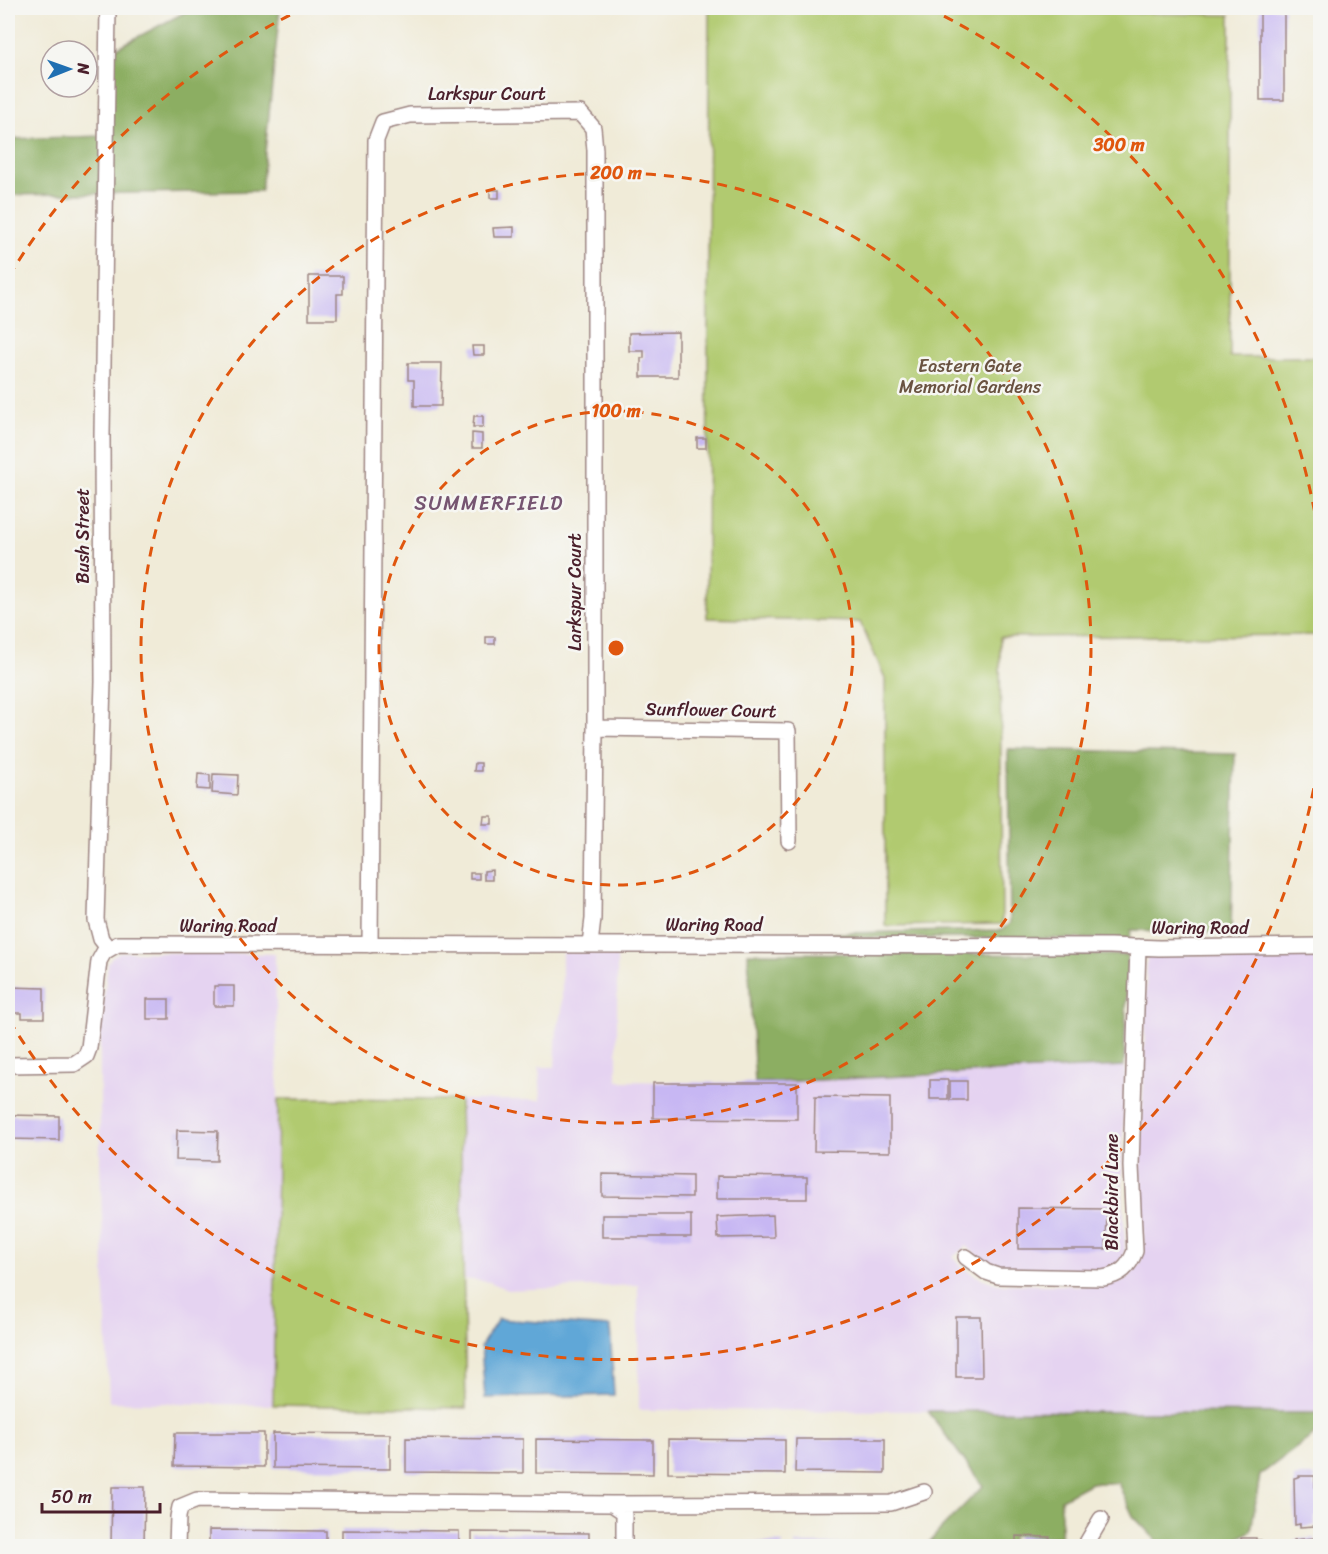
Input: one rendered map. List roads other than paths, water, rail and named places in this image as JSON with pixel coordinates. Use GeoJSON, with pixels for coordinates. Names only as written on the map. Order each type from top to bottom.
{"type":"FeatureCollection","features":[{"type":"Feature","properties":{"kind":"street","name":"Bush Street"},"geometry":{"type":"LineString","coordinates":[[108,8],[102,436],[103,682],[96,920],[101,939],[108,948]]}},
{"type":"Feature","properties":{"kind":"street","name":"Larkspur Court"},"geometry":{"type":"LineString","coordinates":[[370,945],[376,140],[383,122],[410,115],[580,113],[592,128],[595,150],[595,728],[593,920],[590,944]]}},
{"type":"Feature","properties":{"kind":"street","name":"Sunflower Court"},"geometry":{"type":"LineString","coordinates":[[595,728],[788,730],[789,841]]}},
{"type":"Feature","properties":{"kind":"street","name":"Waring Road"},"geometry":{"type":"LineString","coordinates":[[108,948],[118,944],[1320,946]]}},
{"type":"Feature","properties":{"kind":"street","name":"Blackbird Lane"},"geometry":{"type":"LineString","coordinates":[[966,1257],[986,1272],[998,1276],[1103,1278],[1114,1276],[1124,1270],[1131,1261],[1135,1251],[1131,1166],[1138,947]]}},
{"type":"Feature","properties":{"kind":"street"},"geometry":{"type":"LineString","coordinates":[[8,1065],[74,1064],[86,1056],[99,961],[108,948]]}},
{"type":"Feature","properties":{"kind":"street"},"geometry":{"type":"LineString","coordinates":[[177,1546],[180,1507],[197,1500],[612,1504],[891,1503],[924,1492]]}},
{"type":"Feature","properties":{"kind":"street"},"geometry":{"type":"LineString","coordinates":[[612,1504],[624,1512],[624,1546]]}},
{"type":"Feature","properties":{"kind":"street"},"geometry":{"type":"LineString","coordinates":[[1086,1546],[1101,1520]]}},
{"type":"Feature","properties":{"kind":"water"},"geometry":{"type":"Polygon","coordinates":[[[498,1319],[610,1327],[614,1395],[485,1398],[481,1346],[498,1319]]]}},
{"type":"Feature","properties":{"kind":"district","name":"SUMMERFIELD"},"geometry":{"type":"Point","coordinates":[489,503]}},
{"type":"Feature","properties":{"kind":"park label","name":"Eastern Gate Memorial Gardens"},"geometry":{"type":"Point","coordinates":[970,376]}}]}
